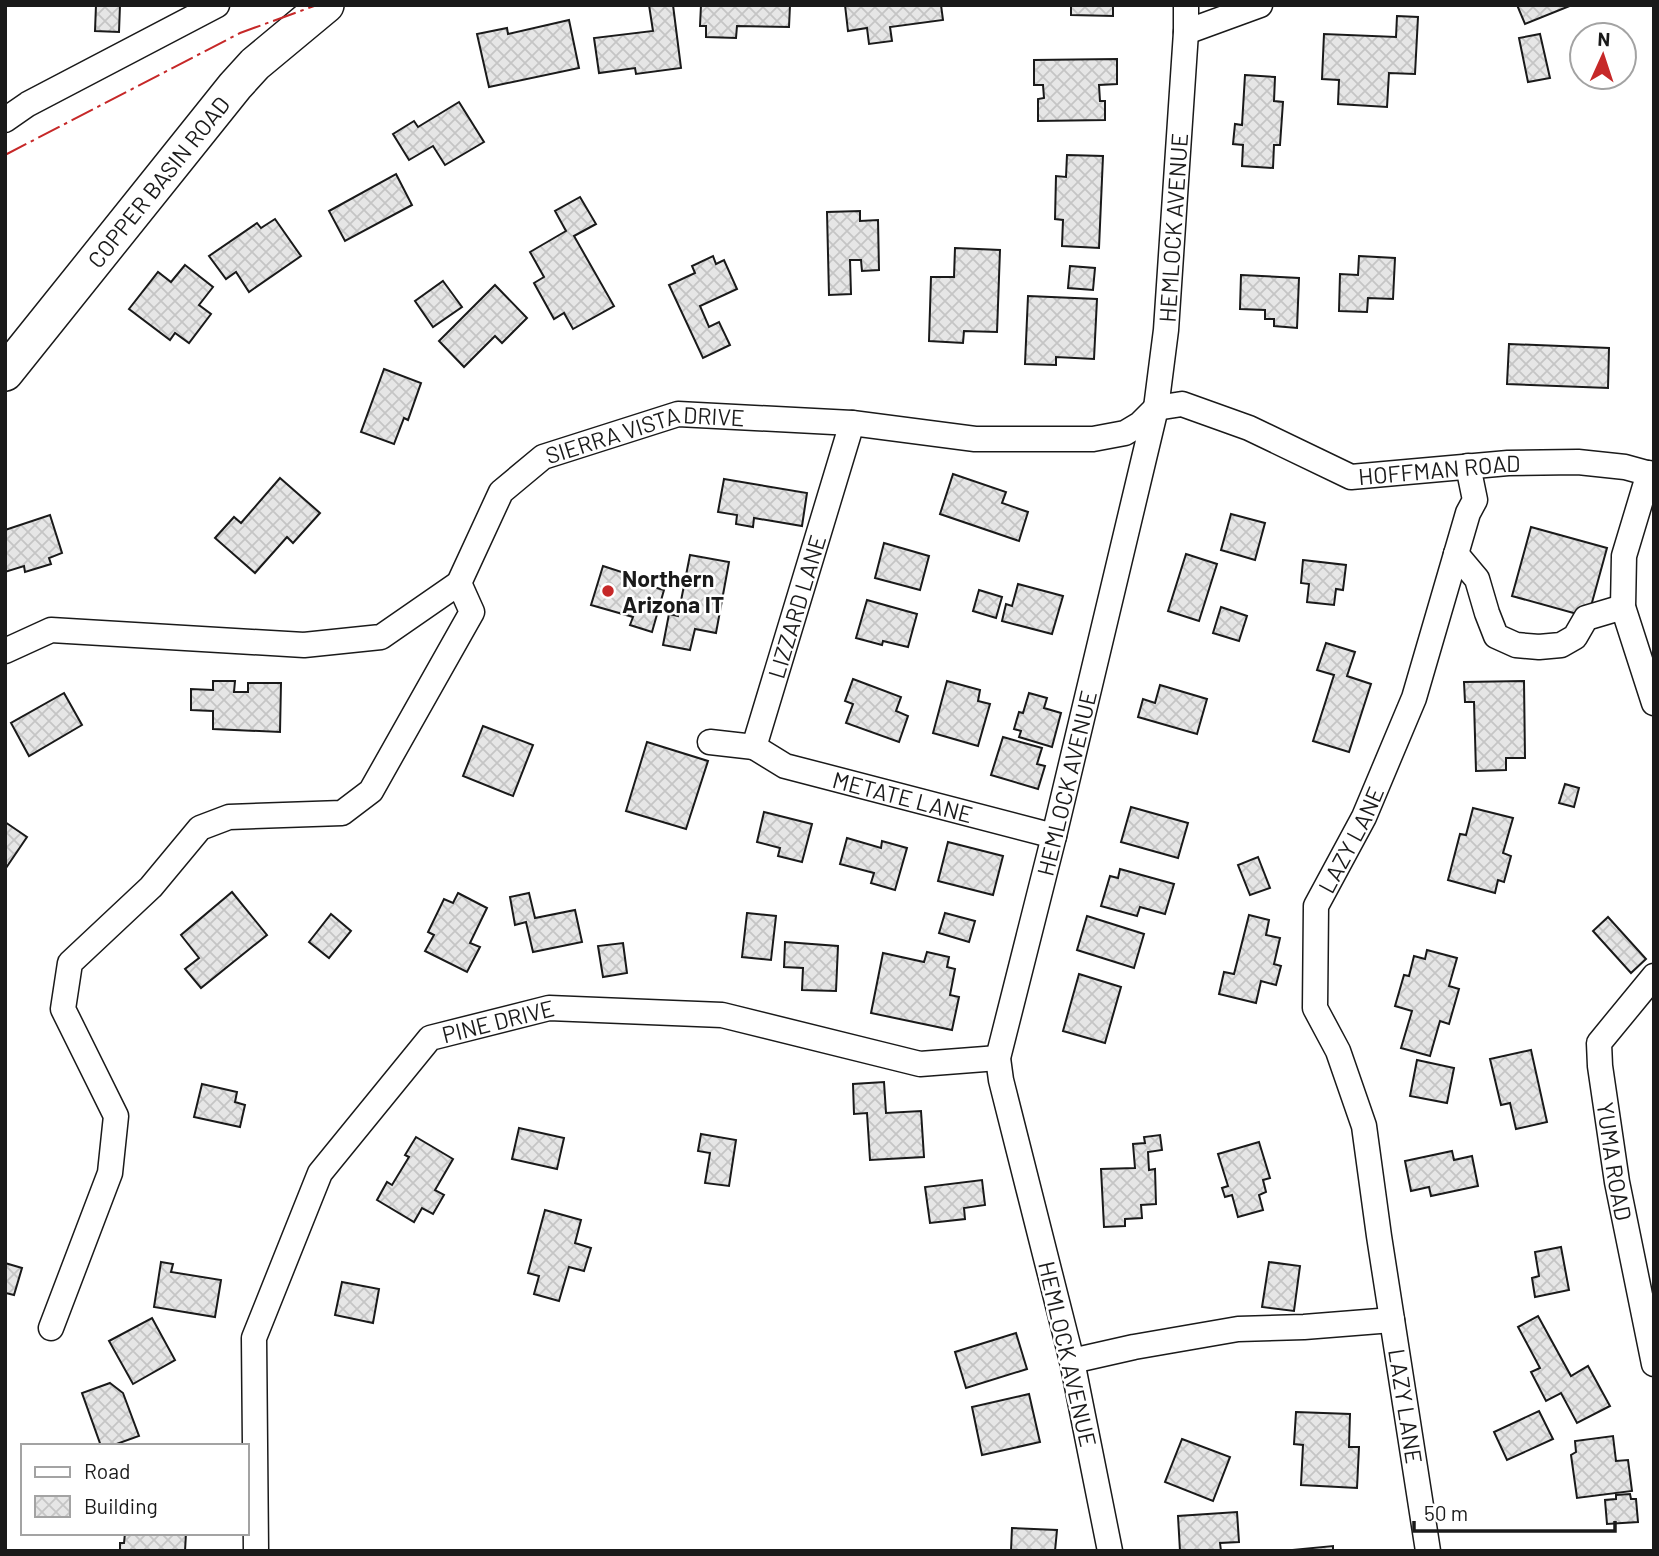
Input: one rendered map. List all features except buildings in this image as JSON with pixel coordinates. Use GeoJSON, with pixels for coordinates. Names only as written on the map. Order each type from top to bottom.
{"type":"FeatureCollection","features":[{"type":"Feature","properties":{"kind":"street"},"geometry":{"type":"LineString","coordinates":[[5,120],[28,104],[217,5]]}},
{"type":"Feature","properties":{"kind":"street","name":"COPPER BASIN ROAD"},"geometry":{"type":"LineString","coordinates":[[5,373],[235,86],[255,64],[326,5]]}},
{"type":"Feature","properties":{"kind":"street","name":"HEMLOCK AVENUE"},"geometry":{"type":"LineString","coordinates":[[1110,1551],[1072,1361],[1001,1080],[998,1058],[1156,408],[1166,330],[1186,5]]}},
{"type":"Feature","properties":{"kind":"street"},"geometry":{"type":"LineString","coordinates":[[1186,32],[1261,5]]}},
{"type":"Feature","properties":{"kind":"street","name":"HOFFMAN ROAD"},"geometry":{"type":"LineString","coordinates":[[1156,408],[1182,404],[1238,424],[1352,477],[1508,463],[1578,462],[1625,467],[1651,474]]}},
{"type":"Feature","properties":{"kind":"street","name":"SIERRA VISTA DRIVE"},"geometry":{"type":"LineString","coordinates":[[459,583],[501,492],[543,457],[678,414],[852,423],[975,439],[1093,439],[1125,433],[1140,424],[1156,408]]}},
{"type":"Feature","properties":{"kind":"street","name":"LIZZARD LANE"},"geometry":{"type":"LineString","coordinates":[[754,747],[852,423]]}},
{"type":"Feature","properties":{"kind":"street","name":"LAZY LANE"},"geometry":{"type":"LineString","coordinates":[[1428,1551],[1364,1126],[1338,1051],[1315,1009],[1316,906],[1364,817],[1414,698],[1468,513],[1475,500],[1468,466]]}},
{"type":"Feature","properties":{"kind":"street"},"geometry":{"type":"LineString","coordinates":[[1651,474],[1624,556],[1622,607],[1654,703]]}},
{"type":"Feature","properties":{"kind":"street"},"geometry":{"type":"LineString","coordinates":[[1456,554],[1478,579],[1496,636],[1516,645],[1561,645],[1576,637],[1586,618],[1622,607]]}},
{"type":"Feature","properties":{"kind":"street"},"geometry":{"type":"LineString","coordinates":[[5,651],[51,630],[304,645],[381,637],[459,583],[472,612],[371,791],[342,813],[229,817],[200,828],[151,887],[70,963],[63,1009],[116,1116],[110,1173],[51,1328]]}},
{"type":"Feature","properties":{"kind":"street"},"geometry":{"type":"LineString","coordinates":[[710,743],[754,747]]}},
{"type":"Feature","properties":{"kind":"street","name":"METATE LANE"},"geometry":{"type":"LineString","coordinates":[[754,747],[785,766],[1054,836]]}},
{"type":"Feature","properties":{"kind":"street","name":"YUMA ROAD"},"geometry":{"type":"LineString","coordinates":[[1654,976],[1599,1043],[1617,1182],[1654,1364]]}},
{"type":"Feature","properties":{"kind":"street","name":"PINE DRIVE"},"geometry":{"type":"LineString","coordinates":[[256,1551],[254,1338],[320,1173],[430,1038],[549,1008],[722,1015],[920,1064],[998,1058]]}},
{"type":"Feature","properties":{"kind":"street"},"geometry":{"type":"LineString","coordinates":[[1072,1361],[1238,1329],[1392,1320]]}},
{"type":"Feature","properties":{"kind":"power"},"geometry":{"type":"LineString","coordinates":[[5,155],[240,33],[317,5]]}},
{"type":"Feature","properties":{"kind":"place","name":"Northern Arizona IT"},"geometry":{"type":"Point","coordinates":[608,591]}}]}
